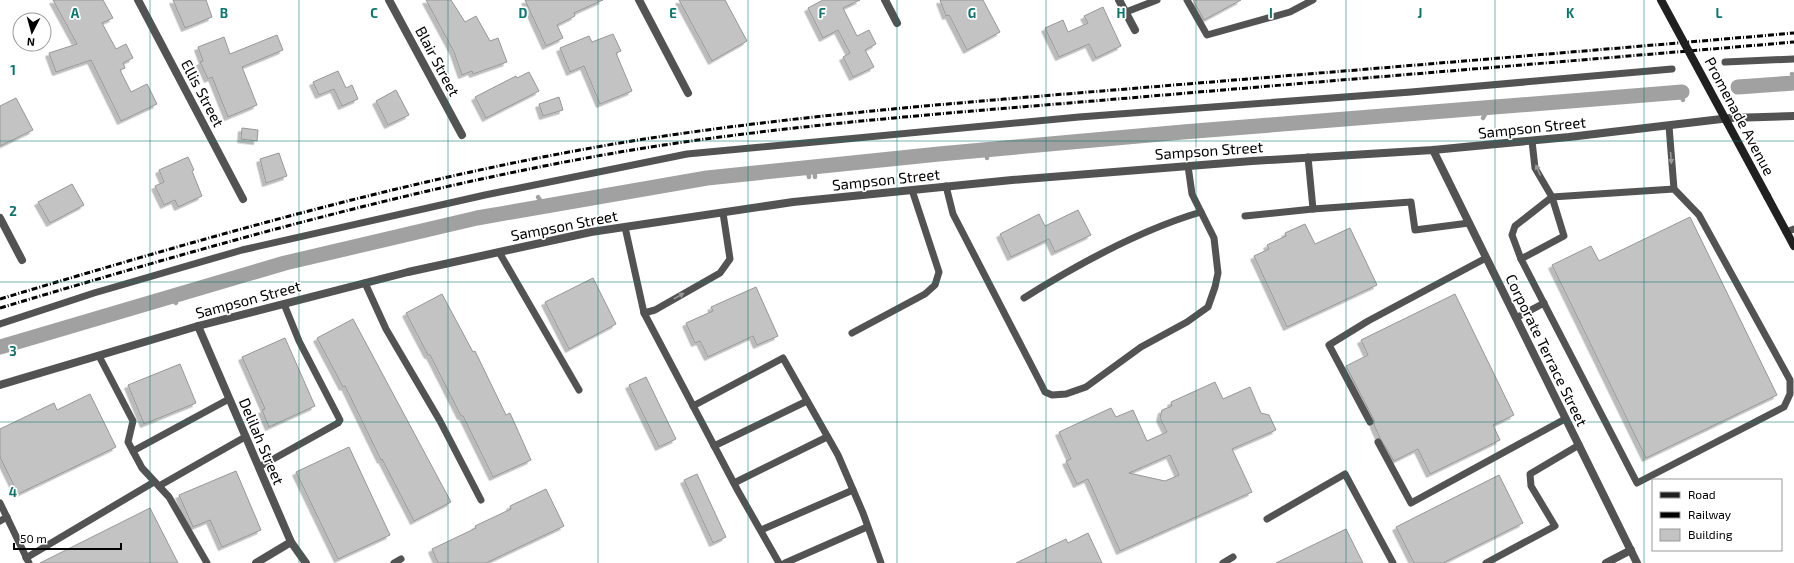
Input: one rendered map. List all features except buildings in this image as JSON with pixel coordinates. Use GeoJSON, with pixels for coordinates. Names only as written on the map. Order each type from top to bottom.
{"type":"FeatureCollection","features":[{"type":"Feature","properties":{"kind":"main road","name":"Promenade Avenue"},"geometry":{"type":"LineString","coordinates":[[1661,0],[1767,196],[1790,230],[1794,246]]}},
{"type":"Feature","properties":{"kind":"street","name":"Ellis Street"},"geometry":{"type":"LineString","coordinates":[[138,0],[243,199]]}},
{"type":"Feature","properties":{"kind":"street","name":"Blair Street"},"geometry":{"type":"LineString","coordinates":[[389,0],[462,135]]}},
{"type":"Feature","properties":{"kind":"street"},"geometry":{"type":"LineString","coordinates":[[639,0],[688,93]]}},
{"type":"Feature","properties":{"kind":"street"},"geometry":{"type":"LineString","coordinates":[[885,0],[898,23]]}},
{"type":"Feature","properties":{"kind":"street"},"geometry":{"type":"LineString","coordinates":[[1119,0],[1135,30]]}},
{"type":"Feature","properties":{"kind":"street","name":"Sampson Street"},"geometry":{"type":"LineString","coordinates":[[0,385],[198,326],[365,283],[591,232],[793,202],[946,186],[1308,157],[1433,150],[1532,141],[1730,118],[1794,116]]}},
{"type":"Feature","properties":{"kind":"street","name":"Corporate Terrace Street"},"geometry":{"type":"LineString","coordinates":[[1433,150],[1637,563]]}},
{"type":"Feature","properties":{"kind":"street"},"geometry":{"type":"LineString","coordinates":[[0,218],[22,260]]}},
{"type":"Feature","properties":{"kind":"street","name":"Delilah Street"},"geometry":{"type":"LineString","coordinates":[[198,326],[291,542],[306,563]]}},
{"type":"Feature","properties":{"kind":"street"},"geometry":{"type":"LineString","coordinates":[[256,563],[291,542]]}},
{"type":"Feature","properties":{"kind":"street"},"geometry":{"type":"LineString","coordinates":[[1606,563],[1631,550]]}},
{"type":"Feature","properties":{"kind":"lane"},"geometry":{"type":"LineString","coordinates":[[1126,12],[1157,0]]}},
{"type":"Feature","properties":{"kind":"lane"},"geometry":{"type":"LineString","coordinates":[[1187,0],[1207,35],[1290,12],[1313,0]]}},
{"type":"Feature","properties":{"kind":"lane"},"geometry":{"type":"LineString","coordinates":[[1725,62],[1794,59]]}},
{"type":"Feature","properties":{"kind":"lane"},"geometry":{"type":"LineString","coordinates":[[0,324],[94,293],[242,250],[485,195],[687,154],[1063,118],[1411,92],[1672,69]]}},
{"type":"Feature","properties":{"kind":"lane"},"geometry":{"type":"LineString","coordinates":[[1669,126],[1674,189],[1699,215],[1790,380],[1790,394],[1784,407],[1637,483],[1521,260],[1512,235],[1514,226],[1552,197],[1674,189]]}},
{"type":"Feature","properties":{"kind":"lane"},"geometry":{"type":"LineString","coordinates":[[1521,260],[1564,236],[1552,197],[1536,168],[1532,141]]}},
{"type":"Feature","properties":{"kind":"lane"},"geometry":{"type":"LineString","coordinates":[[1308,157],[1313,209]]}},
{"type":"Feature","properties":{"kind":"lane"},"geometry":{"type":"LineString","coordinates":[[946,186],[953,214],[965,239],[1045,392],[1052,395],[1066,394],[1086,387],[1141,347],[1187,322],[1208,307],[1218,273],[1214,238],[1192,194],[1188,166]]}},
{"type":"Feature","properties":{"kind":"lane"},"geometry":{"type":"LineString","coordinates":[[852,333],[925,294],[936,285],[939,272],[912,190]]}},
{"type":"Feature","properties":{"kind":"lane"},"geometry":{"type":"LineString","coordinates":[[1245,216],[1313,209],[1411,202],[1415,230],[1469,223]]}},
{"type":"Feature","properties":{"kind":"lane"},"geometry":{"type":"LineString","coordinates":[[1024,298],[1060,276],[1153,228],[1201,212]]}},
{"type":"Feature","properties":{"kind":"lane"},"geometry":{"type":"LineString","coordinates":[[644,312],[655,310],[720,273],[730,260],[723,213]]}},
{"type":"Feature","properties":{"kind":"lane"},"geometry":{"type":"LineString","coordinates":[[625,227],[644,312],[734,483],[780,563]]}},
{"type":"Feature","properties":{"kind":"lane"},"geometry":{"type":"LineString","coordinates":[[499,252],[579,390]]}},
{"type":"Feature","properties":{"kind":"lane"},"geometry":{"type":"LineString","coordinates":[[1370,422],[1329,345],[1427,288],[1486,258]]}},
{"type":"Feature","properties":{"kind":"lane"},"geometry":{"type":"LineString","coordinates":[[365,283],[386,329],[440,421],[481,500]]}},
{"type":"Feature","properties":{"kind":"lane"},"geometry":{"type":"LineString","coordinates":[[1516,318],[1544,303]]}},
{"type":"Feature","properties":{"kind":"lane"},"geometry":{"type":"LineString","coordinates":[[259,467],[338,423],[340,420],[299,341],[284,304]]}},
{"type":"Feature","properties":{"kind":"lane"},"geometry":{"type":"LineString","coordinates":[[99,356],[133,421],[128,442],[142,468],[169,497],[207,563]]}},
{"type":"Feature","properties":{"kind":"lane"},"geometry":{"type":"LineString","coordinates":[[694,406],[783,358],[838,455],[853,490],[880,563]]}},
{"type":"Feature","properties":{"kind":"lane"},"geometry":{"type":"LineString","coordinates":[[133,451],[229,399]]}},
{"type":"Feature","properties":{"kind":"lane"},"geometry":{"type":"LineString","coordinates":[[714,446],[807,401]]}},
{"type":"Feature","properties":{"kind":"lane"},"geometry":{"type":"LineString","coordinates":[[1378,442],[1411,503],[1565,419]]}},
{"type":"Feature","properties":{"kind":"lane"},"geometry":{"type":"LineString","coordinates":[[0,503],[27,560],[156,484],[245,437]]}},
{"type":"Feature","properties":{"kind":"lane"},"geometry":{"type":"LineString","coordinates":[[734,483],[828,437]]}},
{"type":"Feature","properties":{"kind":"lane"},"geometry":{"type":"LineString","coordinates":[[1486,563],[1500,560],[1555,526],[1531,486],[1530,474],[1579,446]]}},
{"type":"Feature","properties":{"kind":"lane"},"geometry":{"type":"LineString","coordinates":[[1267,519],[1346,474],[1393,563]]}},
{"type":"Feature","properties":{"kind":"lane"},"geometry":{"type":"LineString","coordinates":[[761,530],[853,490]]}},
{"type":"Feature","properties":{"kind":"lane"},"geometry":{"type":"LineString","coordinates":[[0,521],[7,517]]}},
{"type":"Feature","properties":{"kind":"lane"},"geometry":{"type":"LineString","coordinates":[[785,563],[867,527]]}},
{"type":"Feature","properties":{"kind":"lane"},"geometry":{"type":"LineString","coordinates":[[1223,563],[1233,557]]}},
{"type":"Feature","properties":{"kind":"waterway"},"geometry":{"type":"LineString","coordinates":[[1792,74],[1794,78]]}},
{"type":"Feature","properties":{"kind":"waterway"},"geometry":{"type":"LineString","coordinates":[[1738,87],[1794,83]]}},
{"type":"Feature","properties":{"kind":"waterway"},"geometry":{"type":"LineString","coordinates":[[1680,92],[1683,100]]}},
{"type":"Feature","properties":{"kind":"waterway"},"geometry":{"type":"LineString","coordinates":[[0,347],[285,263],[477,218],[707,178],[939,154],[1183,132],[1682,92]]}},
{"type":"Feature","properties":{"kind":"waterway"},"geometry":{"type":"LineString","coordinates":[[1483,118],[1489,107]]}},
{"type":"Feature","properties":{"kind":"waterway"},"geometry":{"type":"LineString","coordinates":[[987,150],[987,158]]}},
{"type":"Feature","properties":{"kind":"waterway"},"geometry":{"type":"LineString","coordinates":[[807,167],[809,177]]}},
{"type":"Feature","properties":{"kind":"waterway"},"geometry":{"type":"LineString","coordinates":[[814,167],[815,177]]}},
{"type":"Feature","properties":{"kind":"waterway"},"geometry":{"type":"LineString","coordinates":[[538,197],[544,206]]}},
{"type":"Feature","properties":{"kind":"waterway"},"geometry":{"type":"LineString","coordinates":[[173,296],[176,303]]}},
{"type":"Feature","properties":{"kind":"railway"},"geometry":{"type":"LineString","coordinates":[[0,299],[237,230],[396,189],[557,154],[638,140],[825,116],[1013,98],[1794,33]]}},
{"type":"Feature","properties":{"kind":"railway"},"geometry":{"type":"LineString","coordinates":[[0,308],[237,239],[316,218],[476,180],[638,149],[760,132],[944,113],[1794,42]]}}]}
